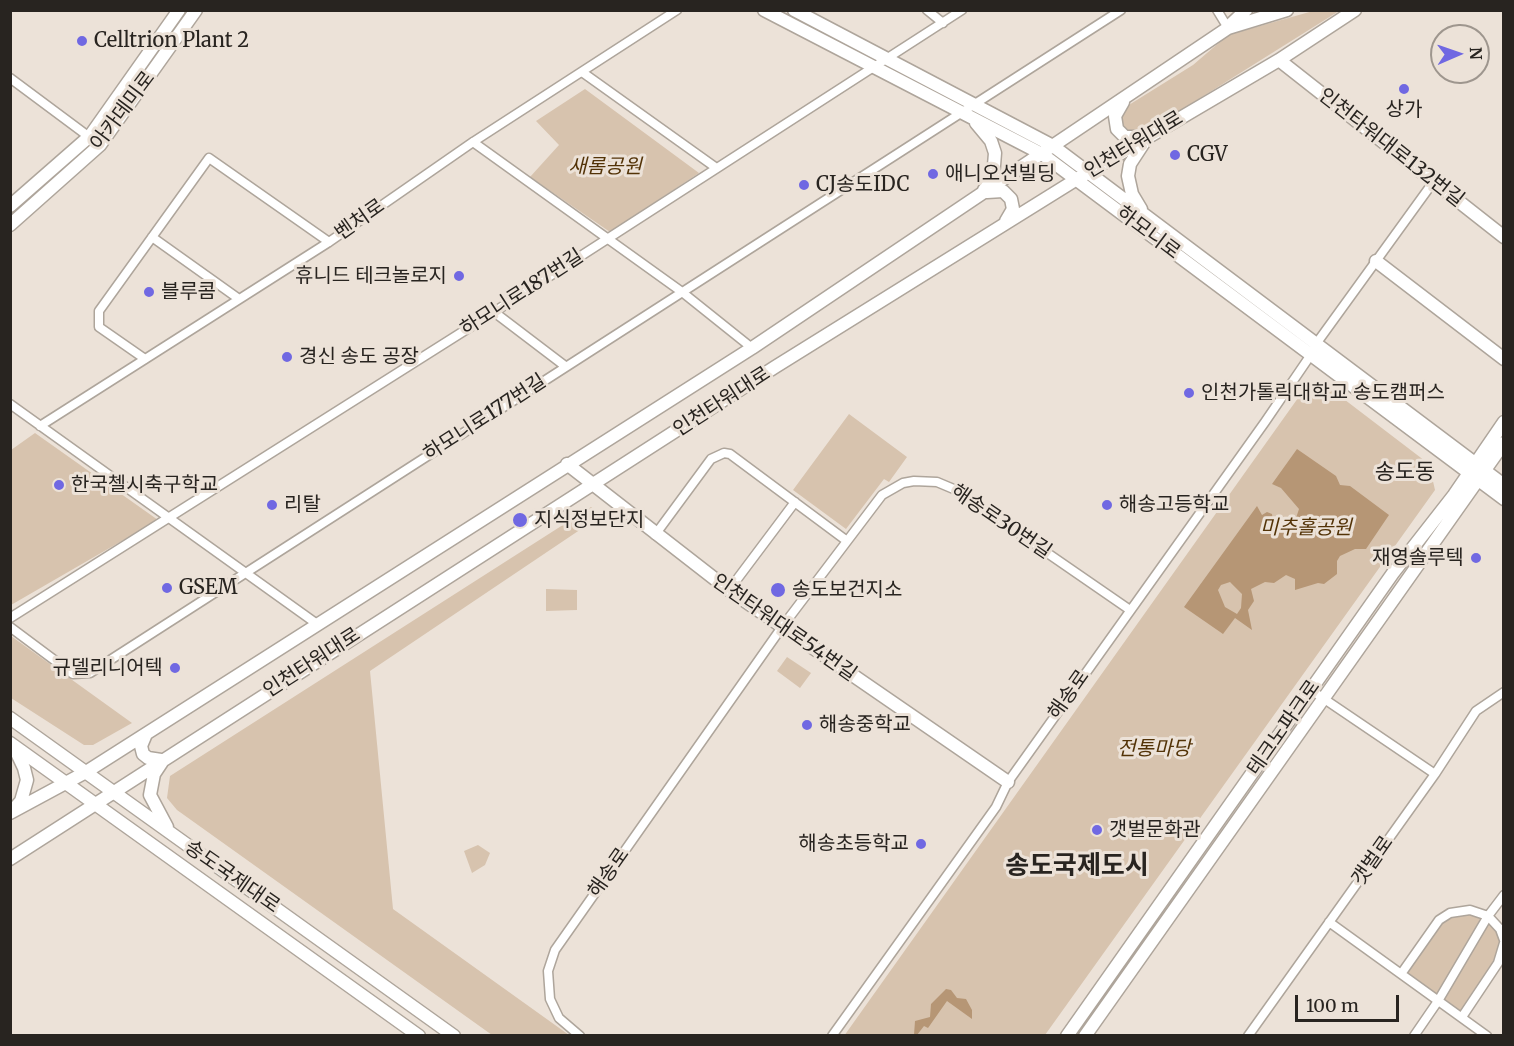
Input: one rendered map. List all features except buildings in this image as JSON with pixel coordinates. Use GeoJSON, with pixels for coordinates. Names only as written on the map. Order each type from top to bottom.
{"type":"FeatureCollection","features":[{"type":"Feature","properties":{"kind":"main road","name":"아카데미로"},"geometry":{"type":"LineString","coordinates":[[10,206],[90,136],[179,10]]}},
{"type":"Feature","properties":{"kind":"main road","name":"아카데미로"},"geometry":{"type":"LineString","coordinates":[[10,225],[100,145],[196,10]]}},
{"type":"Feature","properties":{"kind":"main road","name":"하모니로"},"geometry":{"type":"LineString","coordinates":[[764,10],[872,68],[1042,154],[1143,212],[1316,344],[1476,471],[1503,499]]}},
{"type":"Feature","properties":{"kind":"main road","name":"하모니로"},"geometry":{"type":"LineString","coordinates":[[794,10],[1053,146],[1082,176],[1310,356],[1476,471],[1503,485]]}},
{"type":"Feature","properties":{"kind":"main road"},"geometry":{"type":"LineString","coordinates":[[1228,28],[1245,10]]}},
{"type":"Feature","properties":{"kind":"main road","name":"인천타워대로"},"geometry":{"type":"LineString","coordinates":[[10,813],[86,772],[752,348],[1228,28],[1287,10]]}},
{"type":"Feature","properties":{"kind":"main road","name":"인천타워대로"},"geometry":{"type":"LineString","coordinates":[[10,859],[163,759],[594,486],[775,367],[1082,176],[1279,60],[1355,10]]}},
{"type":"Feature","properties":{"kind":"main road","name":"인천타워대로132번길"},"geometry":{"type":"LineString","coordinates":[[1279,60],[1503,237]]}},
{"type":"Feature","properties":{"kind":"main road"},"geometry":{"type":"LineString","coordinates":[[1135,91],[1117,111],[1117,129],[1125,137],[1131,139],[1150,136]]}},
{"type":"Feature","properties":{"kind":"main road"},"geometry":{"type":"LineString","coordinates":[[974,119],[990,141],[995,153],[993,178],[983,194]]}},
{"type":"Feature","properties":{"kind":"main road"},"geometry":{"type":"LineString","coordinates":[[1143,212],[1132,194],[1128,176],[1130,165],[1150,136]]}},
{"type":"Feature","properties":{"kind":"main road"},"geometry":{"type":"LineString","coordinates":[[983,194],[1003,192],[1011,199],[1012,212],[1003,225]]}},
{"type":"Feature","properties":{"kind":"main road"},"geometry":{"type":"LineString","coordinates":[[1376,261],[1503,359]]}},
{"type":"Feature","properties":{"kind":"main road","name":"테크노파크로"},"geometry":{"type":"LineString","coordinates":[[1085,1035],[1323,699],[1476,471],[1503,423]]}},
{"type":"Feature","properties":{"kind":"main road","name":"테크노파크로"},"geometry":{"type":"LineString","coordinates":[[1067,1035],[1393,573],[1476,471],[1503,443]]}},
{"type":"Feature","properties":{"kind":"main road","name":"인천타워대로54번길"},"geometry":{"type":"LineString","coordinates":[[567,465],[729,590],[1008,782]]}},
{"type":"Feature","properties":{"kind":"main road","name":"송도국제대로"},"geometry":{"type":"LineString","coordinates":[[10,718],[454,1035]]}},
{"type":"Feature","properties":{"kind":"main road"},"geometry":{"type":"LineString","coordinates":[[146,734],[141,746],[143,754],[148,758],[163,759],[154,774],[150,795],[152,804],[170,833]]}},
{"type":"Feature","properties":{"kind":"main road"},"geometry":{"type":"LineString","coordinates":[[10,813],[21,801],[27,780],[24,768],[11,743]]}},
{"type":"Feature","properties":{"kind":"main road","name":"송도국제대로"},"geometry":{"type":"LineString","coordinates":[[11,743],[419,1035]]}},
{"type":"Feature","properties":{"kind":"street","name":"벤처로"},"geometry":{"type":"LineString","coordinates":[[40,426],[329,242],[473,142],[678,10]]}},
{"type":"Feature","properties":{"kind":"street"},"geometry":{"type":"LineString","coordinates":[[927,10],[943,23]]}},
{"type":"Feature","properties":{"kind":"street","name":"하모니로187번길"},"geometry":{"type":"LineString","coordinates":[[10,618],[171,518],[411,362],[494,312],[962,10]]}},
{"type":"Feature","properties":{"kind":"street","name":"하모니로177번길"},"geometry":{"type":"LineString","coordinates":[[10,627],[73,674],[80,676],[90,673],[1120,10]]}},
{"type":"Feature","properties":{"kind":"street"},"geometry":{"type":"LineString","coordinates":[[1217,10],[1228,28]]}},
{"type":"Feature","properties":{"kind":"street"},"geometry":{"type":"LineString","coordinates":[[582,72],[715,168]]}},
{"type":"Feature","properties":{"kind":"street"},"geometry":{"type":"LineString","coordinates":[[10,78],[100,145]]}},
{"type":"Feature","properties":{"kind":"street"},"geometry":{"type":"LineString","coordinates":[[473,142],[682,292],[752,348]]}},
{"type":"Feature","properties":{"kind":"street"},"geometry":{"type":"LineString","coordinates":[[144,359],[105,332],[98,319],[99,311],[208,158],[329,242]]}},
{"type":"Feature","properties":{"kind":"street","name":"해송로"},"geometry":{"type":"LineString","coordinates":[[832,1035],[996,807],[1008,782],[1310,356],[1316,344],[1434,181]]}},
{"type":"Feature","properties":{"kind":"street"},"geometry":{"type":"LineString","coordinates":[[152,237],[239,299]]}},
{"type":"Feature","properties":{"kind":"street"},"geometry":{"type":"LineString","coordinates":[[494,312],[565,366]]}},
{"type":"Feature","properties":{"kind":"street"},"geometry":{"type":"LineString","coordinates":[[10,404],[317,624]]}},
{"type":"Feature","properties":{"kind":"street"},"geometry":{"type":"LineString","coordinates":[[655,535],[711,459],[719,453],[730,454],[847,541]]}},
{"type":"Feature","properties":{"kind":"street","name":"해송로30번길"},"geometry":{"type":"LineString","coordinates":[[782,627],[874,504],[888,491],[914,481],[937,482],[956,490],[1130,610]]}},
{"type":"Feature","properties":{"kind":"street"},"geometry":{"type":"LineString","coordinates":[[729,590],[795,502]]}},
{"type":"Feature","properties":{"kind":"street","name":"해송로"},"geometry":{"type":"LineString","coordinates":[[580,1035],[560,1018],[550,999],[548,971],[555,950],[782,627]]}},
{"type":"Feature","properties":{"kind":"street"},"geometry":{"type":"LineString","coordinates":[[1311,690],[1435,774]]}},
{"type":"Feature","properties":{"kind":"street","name":"갯벌로"},"geometry":{"type":"LineString","coordinates":[[1248,1035],[1435,774],[1476,711],[1503,692]]}},
{"type":"Feature","properties":{"kind":"street"},"geometry":{"type":"LineString","coordinates":[[1414,1035],[1438,1001],[1488,916],[1503,895]]}},
{"type":"Feature","properties":{"kind":"street"},"geometry":{"type":"LineString","coordinates":[[1401,974],[1439,920],[1450,913],[1470,910],[1488,916],[1500,929],[1503,942],[1498,963],[1462,1017]]}},
{"type":"Feature","properties":{"kind":"street"},"geometry":{"type":"LineString","coordinates":[[1329,922],[1487,1035]]}},
{"type":"Feature","properties":{"kind":"green space"},"geometry":{"type":"Polygon","coordinates":[[[1313,11],[1339,11],[1143,134],[1126,134],[1118,117],[1124,108],[1193,65],[1228,35],[1313,11]]]}},
{"type":"Feature","properties":{"kind":"green space","name":"새롬공원"},"geometry":{"type":"Polygon","coordinates":[[[585,89],[699,173],[610,232],[530,177],[559,145],[536,121],[585,89]]]}},
{"type":"Feature","properties":{"kind":"green space","name":"미추홀공원"},"geometry":{"type":"Polygon","coordinates":[[[1314,386],[1332,390],[1429,464],[1435,490],[1045,1035],[844,1036],[1303,391],[1314,386]]]}},
{"type":"Feature","properties":{"kind":"green space"},"geometry":{"type":"Polygon","coordinates":[[[849,414],[907,457],[889,482],[884,479],[846,529],[793,490],[849,414]]]}},
{"type":"Feature","properties":{"kind":"green space","name":"한국첼시축구학교"},"geometry":{"type":"Polygon","coordinates":[[[35,433],[158,520],[11,605],[11,450],[35,433]]]}},
{"type":"Feature","properties":{"kind":"green space"},"geometry":{"type":"Polygon","coordinates":[[[591,507],[602,515],[370,671],[393,909],[569,1035],[492,1035],[177,810],[167,798],[170,776],[591,507]]]}},
{"type":"Feature","properties":{"kind":"green space"},"geometry":{"type":"Polygon","coordinates":[[[546,589],[577,590],[577,610],[546,611],[546,589]]]}},
{"type":"Feature","properties":{"kind":"green space"},"geometry":{"type":"Polygon","coordinates":[[[11,636],[132,723],[93,745],[84,745],[11,698],[11,636]]]}},
{"type":"Feature","properties":{"kind":"green space"},"geometry":{"type":"Polygon","coordinates":[[[787,657],[811,673],[800,688],[777,671],[787,657]]]}},
{"type":"Feature","properties":{"kind":"green space"},"geometry":{"type":"Polygon","coordinates":[[[478,845],[490,853],[485,865],[472,873],[464,851],[478,845]]]}},
{"type":"Feature","properties":{"kind":"green space"},"geometry":{"type":"Polygon","coordinates":[[[1470,910],[1500,929],[1503,953],[1462,1017],[1401,974],[1439,920],[1470,910]]]}},
{"type":"Feature","properties":{"kind":"shaded area"},"geometry":{"type":"Polygon","coordinates":[[[1297,449],[1336,476],[1340,485],[1350,486],[1389,515],[1366,549],[1355,549],[1340,556],[1337,561],[1337,574],[1324,584],[1318,583],[1295,590],[1295,579],[1286,575],[1274,583],[1265,582],[1251,589],[1254,601],[1248,610],[1252,630],[1235,618],[1223,634],[1184,607],[1257,506],[1262,515],[1267,512],[1272,514],[1273,523],[1282,530],[1290,529],[1299,509],[1281,488],[1272,484],[1297,449]],[[1230,582],[1221,585],[1218,590],[1225,607],[1237,614],[1241,608],[1242,594],[1230,582]]]}},
{"type":"Feature","properties":{"kind":"shaded area"},"geometry":{"type":"Polygon","coordinates":[[[946,989],[951,990],[957,998],[966,999],[972,1010],[972,1019],[947,1001],[928,1028],[924,1026],[917,1035],[914,1035],[915,1021],[930,1017],[931,1004],[946,989]]]}},
{"type":"Feature","properties":{"kind":"place","name":"Celltrion Plant 2"},"geometry":{"type":"Point","coordinates":[82,41]}},
{"type":"Feature","properties":{"kind":"place","name":"상가"},"geometry":{"type":"Point","coordinates":[1404,89]}},
{"type":"Feature","properties":{"kind":"place","name":"CGV"},"geometry":{"type":"Point","coordinates":[1175,155]}},
{"type":"Feature","properties":{"kind":"place","name":"애니오션빌딩"},"geometry":{"type":"Point","coordinates":[933,174]}},
{"type":"Feature","properties":{"kind":"place","name":"CJ송도IDC"},"geometry":{"type":"Point","coordinates":[804,185]}},
{"type":"Feature","properties":{"kind":"place","name":"휴니드 테크놀로지"},"geometry":{"type":"Point","coordinates":[459,276]}},
{"type":"Feature","properties":{"kind":"place","name":"블루콤"},"geometry":{"type":"Point","coordinates":[149,292]}},
{"type":"Feature","properties":{"kind":"place","name":"경신 송도 공장"},"geometry":{"type":"Point","coordinates":[287,357]}},
{"type":"Feature","properties":{"kind":"place","name":"인천가톨릭대학교 송도캠퍼스"},"geometry":{"type":"Point","coordinates":[1189,393]}},
{"type":"Feature","properties":{"kind":"place","name":"한국첼시축구학교"},"geometry":{"type":"Point","coordinates":[59,485]}},
{"type":"Feature","properties":{"kind":"place","name":"리탈"},"geometry":{"type":"Point","coordinates":[272,505]}},
{"type":"Feature","properties":{"kind":"place","name":"해송고등학교"},"geometry":{"type":"Point","coordinates":[1107,505]}},
{"type":"Feature","properties":{"kind":"place","name":"지식정보단지"},"geometry":{"type":"Point","coordinates":[520,520]}},
{"type":"Feature","properties":{"kind":"place","name":"재영솔루텍"},"geometry":{"type":"Point","coordinates":[1476,558]}},
{"type":"Feature","properties":{"kind":"place","name":"GSEM"},"geometry":{"type":"Point","coordinates":[167,588]}},
{"type":"Feature","properties":{"kind":"place","name":"송도보건지소"},"geometry":{"type":"Point","coordinates":[778,590]}},
{"type":"Feature","properties":{"kind":"place","name":"규델리니어텍"},"geometry":{"type":"Point","coordinates":[175,668]}},
{"type":"Feature","properties":{"kind":"place","name":"해송중학교"},"geometry":{"type":"Point","coordinates":[807,725]}},
{"type":"Feature","properties":{"kind":"place","name":"갯벌문화관"},"geometry":{"type":"Point","coordinates":[1097,830]}},
{"type":"Feature","properties":{"kind":"place","name":"해송초등학교"},"geometry":{"type":"Point","coordinates":[921,844]}},
{"type":"Feature","properties":{"kind":"district","name":"송도동"},"geometry":{"type":"Point","coordinates":[1405,473]}},
{"type":"Feature","properties":{"kind":"district","name":"송도국제도시"},"geometry":{"type":"Point","coordinates":[1077,867]}},
{"type":"Feature","properties":{"kind":"park label","name":"전통마당"},"geometry":{"type":"Point","coordinates":[1154,749]}}]}
